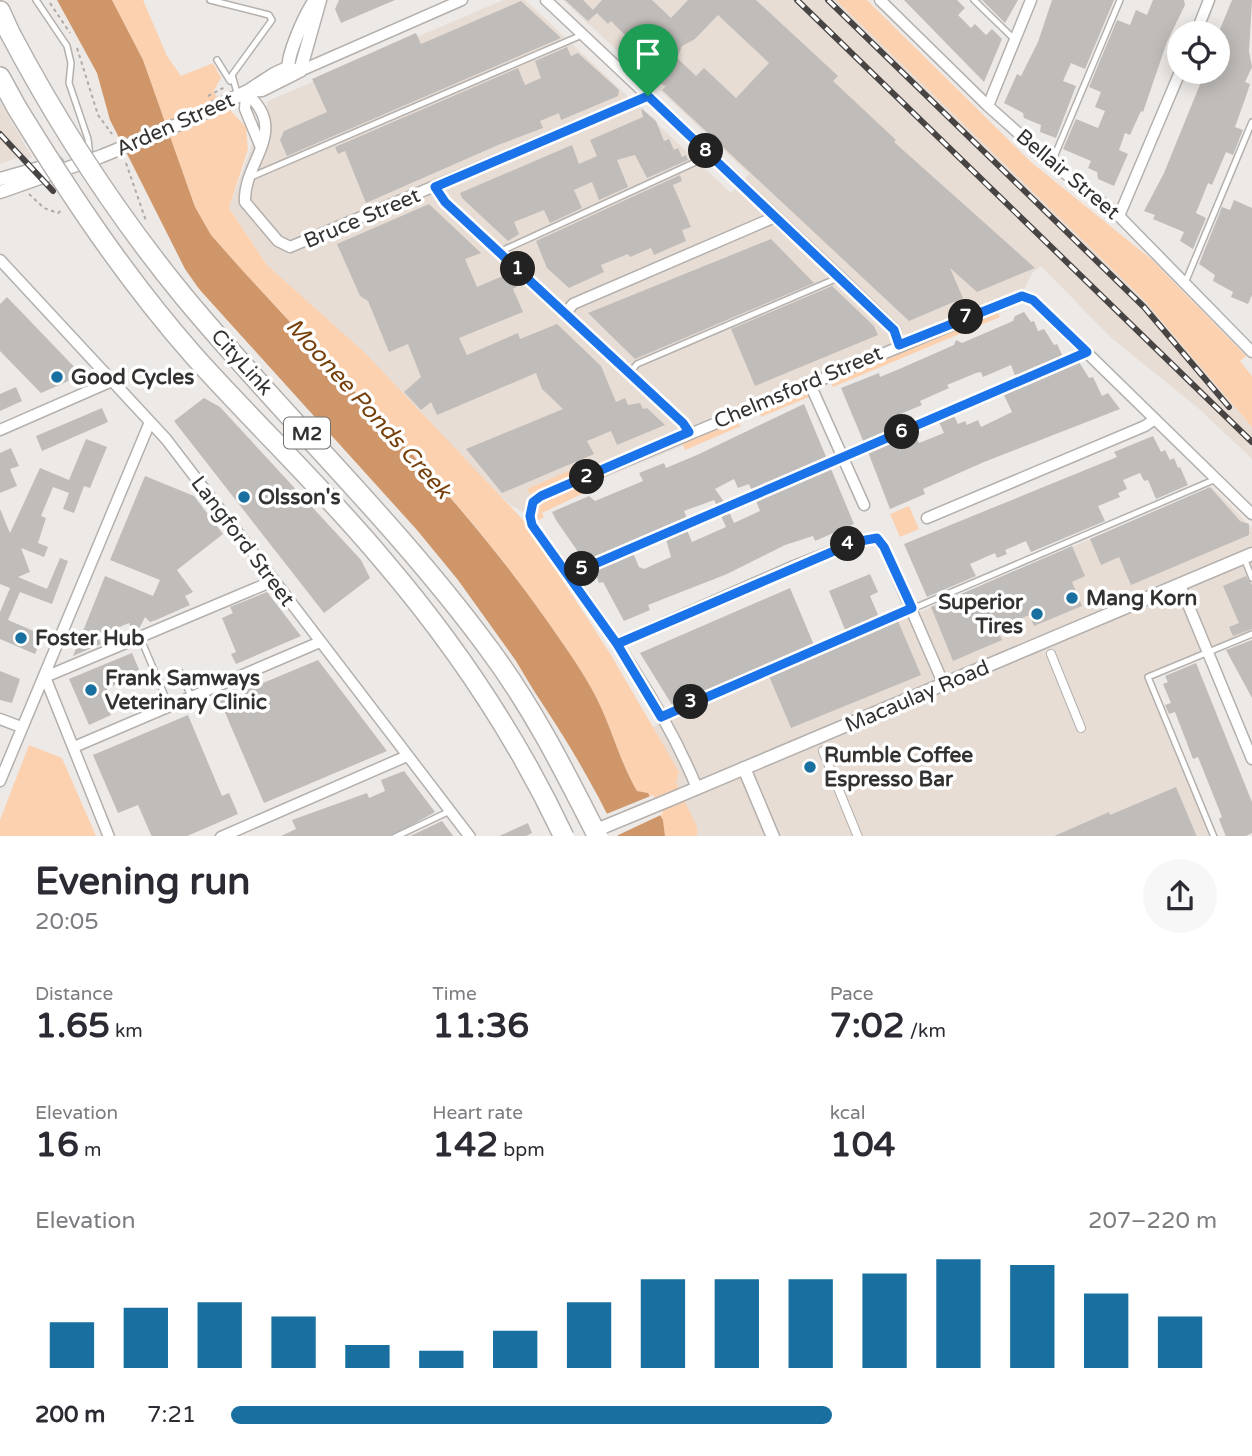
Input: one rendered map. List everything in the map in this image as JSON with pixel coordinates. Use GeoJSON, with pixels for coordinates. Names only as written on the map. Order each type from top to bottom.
{"type":"FeatureCollection","features":[{"type":"Feature","properties":{"kind":"highway","name":"CityLink"},"geometry":{"type":"LineString","coordinates":[[0,11],[49,106],[87,167],[140,242],[209,326],[393,527],[492,652],[548,738],[591,835]]}},
{"type":"Feature","properties":{"kind":"highway","name":"CityLink"},"geometry":{"type":"LineString","coordinates":[[0,77],[58,176],[104,245],[148,301],[196,357],[373,548],[424,609],[526,762],[564,836]]}},
{"type":"Feature","properties":{"kind":"street"},"geometry":{"type":"LineString","coordinates":[[293,72],[292,49],[318,0]]}},
{"type":"Feature","properties":{"kind":"street","name":"Arden Street"},"geometry":{"type":"LineString","coordinates":[[0,192],[189,120],[244,93],[261,80],[293,72],[462,0]]}},
{"type":"Feature","properties":{"kind":"street"},"geometry":{"type":"LineString","coordinates":[[546,0],[840,277],[897,333],[899,345]]}},
{"type":"Feature","properties":{"kind":"street","name":"Bellair Street"},"geometry":{"type":"LineString","coordinates":[[880,0],[988,106],[1052,163],[1119,216],[1251,346]]}},
{"type":"Feature","properties":{"kind":"street"},"geometry":{"type":"LineString","coordinates":[[988,106],[1031,0]]}},
{"type":"Feature","properties":{"kind":"street"},"geometry":{"type":"LineString","coordinates":[[1201,21],[1209,0]]}},
{"type":"Feature","properties":{"kind":"street"},"geometry":{"type":"LineString","coordinates":[[1119,216],[1175,84]]}},
{"type":"Feature","properties":{"kind":"street"},"geometry":{"type":"LineString","coordinates":[[244,93],[245,109],[257,134],[260,151],[251,177]]}},
{"type":"Feature","properties":{"kind":"street","name":"Bruce Street"},"geometry":{"type":"LineString","coordinates":[[251,177],[245,202],[278,241],[290,247],[648,96]]}},
{"type":"Feature","properties":{"kind":"street","name":"Arden Street"},"geometry":{"type":"LineString","coordinates":[[0,179],[45,165],[96,157]]}},
{"type":"Feature","properties":{"kind":"street"},"geometry":{"type":"LineString","coordinates":[[435,187],[445,202],[683,423],[689,432]]}},
{"type":"Feature","properties":{"kind":"street"},"geometry":{"type":"LineString","coordinates":[[566,313],[573,304],[775,216]]}},
{"type":"Feature","properties":{"kind":"street","name":"Langford Street"},"geometry":{"type":"LineString","coordinates":[[0,260],[166,439],[272,581],[470,836]]}},
{"type":"Feature","properties":{"kind":"street","name":"Chelmsford Street"},"geometry":{"type":"LineString","coordinates":[[570,578],[532,525],[533,502],[541,496],[1010,299],[1022,296],[1033,300],[1087,352]]}},
{"type":"Feature","properties":{"kind":"street"},"geometry":{"type":"LineString","coordinates":[[1087,352],[1252,514]]}},
{"type":"Feature","properties":{"kind":"street"},"geometry":{"type":"LineString","coordinates":[[0,430],[112,381]]}},
{"type":"Feature","properties":{"kind":"street"},"geometry":{"type":"LineString","coordinates":[[809,382],[864,505]]}},
{"type":"Feature","properties":{"kind":"street"},"geometry":{"type":"LineString","coordinates":[[927,518],[1145,426],[1155,419]]}},
{"type":"Feature","properties":{"kind":"street"},"geometry":{"type":"LineString","coordinates":[[0,781],[150,422]]}},
{"type":"Feature","properties":{"kind":"street"},"geometry":{"type":"LineString","coordinates":[[617,644],[794,566],[855,542],[877,538],[884,547],[912,608],[944,685]]}},
{"type":"Feature","properties":{"kind":"street","name":"Macaulay Road"},"geometry":{"type":"LineString","coordinates":[[591,835],[1248,556]]}},
{"type":"Feature","properties":{"kind":"street"},"geometry":{"type":"LineString","coordinates":[[570,578],[617,644],[661,717],[697,788]]}},
{"type":"Feature","properties":{"kind":"street"},"geometry":{"type":"LineString","coordinates":[[45,677],[140,637],[213,602],[272,581]]}},
{"type":"Feature","properties":{"kind":"street"},"geometry":{"type":"LineString","coordinates":[[1180,585],[1252,759]]}},
{"type":"Feature","properties":{"kind":"street"},"geometry":{"type":"LineString","coordinates":[[74,747],[192,699],[320,642]]}},
{"type":"Feature","properties":{"kind":"street"},"geometry":{"type":"LineString","coordinates":[[1051,654],[1082,728]]}},
{"type":"Feature","properties":{"kind":"street"},"geometry":{"type":"LineString","coordinates":[[45,677],[109,836]]}},
{"type":"Feature","properties":{"kind":"street"},"geometry":{"type":"LineString","coordinates":[[0,719],[22,727]]}},
{"type":"Feature","properties":{"kind":"street"},"geometry":{"type":"LineString","coordinates":[[824,751],[858,836]]}},
{"type":"Feature","properties":{"kind":"street"},"geometry":{"type":"LineString","coordinates":[[220,836],[407,756]]}},
{"type":"Feature","properties":{"kind":"street"},"geometry":{"type":"LineString","coordinates":[[744,768],[773,836]]}},
{"type":"Feature","properties":{"kind":"lane"},"geometry":{"type":"LineString","coordinates":[[36,0],[67,46],[71,64],[69,83],[96,157]]}},
{"type":"Feature","properties":{"kind":"lane"},"geometry":{"type":"LineString","coordinates":[[210,0],[269,15],[272,20],[233,74],[232,83]]}},
{"type":"Feature","properties":{"kind":"lane"},"geometry":{"type":"LineString","coordinates":[[974,0],[1015,40]]}},
{"type":"Feature","properties":{"kind":"lane"},"geometry":{"type":"LineString","coordinates":[[1052,163],[1120,0]]}},
{"type":"Feature","properties":{"kind":"lane"},"geometry":{"type":"LineString","coordinates":[[251,177],[582,35]]}},
{"type":"Feature","properties":{"kind":"lane"},"geometry":{"type":"LineString","coordinates":[[218,60],[232,83],[244,93]]}},
{"type":"Feature","properties":{"kind":"lane"},"geometry":{"type":"LineString","coordinates":[[1185,283],[1252,122]]}},
{"type":"Feature","properties":{"kind":"lane"},"geometry":{"type":"LineString","coordinates":[[499,252],[702,162],[711,155]]}},
{"type":"Feature","properties":{"kind":"lane"},"geometry":{"type":"LineString","coordinates":[[628,374],[637,365],[840,277]]}},
{"type":"Feature","properties":{"kind":"lane"},"geometry":{"type":"LineString","coordinates":[[570,578],[583,569],[1087,352]]}},
{"type":"Feature","properties":{"kind":"lane"},"geometry":{"type":"LineString","coordinates":[[661,717],[1216,479]]}},
{"type":"Feature","properties":{"kind":"lane"},"geometry":{"type":"LineString","coordinates":[[1248,556],[1252,578]]}},
{"type":"Feature","properties":{"kind":"lane"},"geometry":{"type":"LineString","coordinates":[[1214,836],[1148,677],[1252,634]]}},
{"type":"Feature","properties":{"kind":"lane"},"geometry":{"type":"LineString","coordinates":[[140,637],[170,708]]}},
{"type":"Feature","properties":{"kind":"lane"},"geometry":{"type":"LineString","coordinates":[[181,673],[192,699]]}},
{"type":"Feature","properties":{"kind":"lane"},"geometry":{"type":"LineString","coordinates":[[395,836],[450,811]]}},
{"type":"Feature","properties":{"kind":"path"},"geometry":{"type":"LineString","coordinates":[[85,73],[99,115],[113,134]]}},
{"type":"Feature","properties":{"kind":"shaded area"},"geometry":{"type":"Polygon","coordinates":[[[112,0],[143,0],[167,56],[181,76],[213,63],[221,78],[213,92],[246,127],[248,149],[229,208],[267,265],[366,354],[525,522],[611,655],[679,772],[676,783],[697,827],[697,836],[665,836],[663,820],[648,793],[637,791],[586,678],[507,567],[426,469],[211,235],[195,207],[143,60],[112,0]]]}},
{"type":"Feature","properties":{"kind":"shaded area"},"geometry":{"type":"Polygon","coordinates":[[[503,0],[525,0],[731,193],[749,174],[563,0],[836,0],[1143,299],[1252,427],[1252,459],[1198,408],[1110,337],[1041,266],[1033,272],[1015,307],[523,512],[510,505],[267,265],[229,208],[268,101],[503,0]]]}},
{"type":"Feature","properties":{"kind":"shaded area"},"geometry":{"type":"Polygon","coordinates":[[[836,0],[867,0],[1031,162],[1151,259],[1246,356],[1240,361],[1252,376],[1252,427],[1143,299],[836,0]]]}},
{"type":"Feature","properties":{"kind":"shaded area"},"geometry":{"type":"Polygon","coordinates":[[[0,102],[32,157],[23,162],[19,157],[0,164],[0,102]]]}},
{"type":"Feature","properties":{"kind":"shaded area"},"geometry":{"type":"Polygon","coordinates":[[[996,309],[1000,317],[833,387],[829,380],[996,309]]]}},
{"type":"Feature","properties":{"kind":"shaded area"},"geometry":{"type":"Polygon","coordinates":[[[806,390],[809,397],[761,417],[759,410],[806,390]]]}},
{"type":"Feature","properties":{"kind":"shaded area"},"geometry":{"type":"Polygon","coordinates":[[[732,418],[741,426],[685,450],[682,443],[732,418]]]}},
{"type":"Feature","properties":{"kind":"shaded area"},"geometry":{"type":"Polygon","coordinates":[[[573,469],[575,475],[530,494],[527,489],[573,469]]]}},
{"type":"Feature","properties":{"kind":"shaded area"},"geometry":{"type":"Polygon","coordinates":[[[586,481],[590,490],[542,513],[544,517],[537,521],[535,509],[543,499],[586,481]]]}},
{"type":"Feature","properties":{"kind":"shaded area"},"geometry":{"type":"Polygon","coordinates":[[[1212,487],[1252,528],[1252,634],[1148,677],[1214,836],[697,836],[697,827],[647,729],[1212,487]]]}},
{"type":"Feature","properties":{"kind":"shaded area"},"geometry":{"type":"Polygon","coordinates":[[[909,506],[919,529],[900,537],[890,514],[909,506]]]}},
{"type":"Feature","properties":{"kind":"shaded area"},"geometry":{"type":"Polygon","coordinates":[[[29,745],[62,758],[96,836],[0,836],[0,820],[29,745]]]}},
{"type":"Feature","properties":{"kind":"water","name":"Moonee Ponds Creek"},"geometry":{"type":"Polygon","coordinates":[[[57,0],[112,0],[143,60],[195,207],[211,235],[426,469],[507,567],[586,678],[637,791],[648,793],[663,820],[665,836],[618,836],[579,762],[486,624],[379,494],[211,306],[185,269],[110,120],[97,73],[57,0]]]}},
{"type":"Feature","properties":{"kind":"pier"},"geometry":{"type":"Polygon","coordinates":[[[181,269],[417,530],[458,580],[516,661],[582,771],[457,592],[375,494],[209,308],[181,269]]]}},
{"type":"Feature","properties":{"kind":"pier"},"geometry":{"type":"Polygon","coordinates":[[[653,795],[663,814],[616,836],[614,836],[604,815],[653,795]]]}},
{"type":"Feature","properties":{"kind":"building"},"geometry":{"type":"Polygon","coordinates":[[[339,0],[395,0],[341,23],[335,9],[339,0]]]}},
{"type":"Feature","properties":{"kind":"building"},"geometry":{"type":"Polygon","coordinates":[[[565,0],[583,0],[593,10],[602,0],[652,0],[671,18],[688,0],[756,0],[838,76],[833,81],[896,140],[894,142],[1035,268],[977,292],[950,268],[963,298],[909,321],[662,90],[666,86],[650,80],[632,65],[630,59],[638,48],[611,21],[608,24],[597,13],[588,21],[565,0]],[[718,15],[695,39],[682,46],[677,58],[696,76],[704,68],[736,98],[769,63],[718,15]]]}},
{"type":"Feature","properties":{"kind":"building"},"geometry":{"type":"Polygon","coordinates":[[[904,0],[957,0],[965,8],[958,15],[971,28],[975,24],[986,35],[992,29],[1002,39],[984,82],[904,0]]]}},
{"type":"Feature","properties":{"kind":"building"},"geometry":{"type":"Polygon","coordinates":[[[982,0],[1018,0],[1005,23],[982,0]]]}},
{"type":"Feature","properties":{"kind":"building"},"geometry":{"type":"Polygon","coordinates":[[[1052,0],[1114,0],[1085,69],[1071,63],[1063,81],[1076,86],[1056,138],[1040,132],[1041,125],[1024,118],[1023,113],[1004,103],[1017,74],[1021,76],[1038,42],[1052,0]]]}},
{"type":"Feature","properties":{"kind":"building"},"geometry":{"type":"Polygon","coordinates":[[[1153,0],[1184,0],[1185,5],[1177,21],[1167,21],[1167,42],[1143,112],[1141,111],[1130,135],[1125,133],[1119,150],[1128,154],[1114,186],[1098,179],[1097,172],[1088,168],[1091,161],[1063,149],[1076,119],[1098,128],[1105,111],[1095,107],[1101,92],[1089,87],[1117,20],[1130,25],[1136,10],[1147,15],[1153,0]]]}},
{"type":"Feature","properties":{"kind":"building"},"geometry":{"type":"Polygon","coordinates":[[[1232,0],[1252,0],[1249,51],[1252,67],[1245,82],[1250,84],[1235,127],[1243,130],[1233,155],[1226,152],[1212,185],[1208,183],[1196,213],[1206,218],[1193,249],[1180,241],[1184,232],[1153,219],[1155,215],[1144,211],[1164,173],[1200,84],[1230,84],[1230,21],[1223,21],[1232,0]]]}},
{"type":"Feature","properties":{"kind":"building"},"geometry":{"type":"Polygon","coordinates":[[[521,1],[561,38],[287,156],[280,140],[284,131],[327,112],[312,79],[416,33],[421,44],[521,1]]]}},
{"type":"Feature","properties":{"kind":"building"},"geometry":{"type":"Polygon","coordinates":[[[567,47],[571,56],[578,53],[619,90],[618,96],[561,120],[559,113],[540,121],[543,128],[366,203],[345,151],[338,154],[335,147],[518,68],[525,85],[541,78],[535,61],[567,47]]]}},
{"type":"Feature","properties":{"kind":"building"},"geometry":{"type":"Polygon","coordinates":[[[641,108],[656,121],[664,141],[669,139],[674,150],[678,148],[682,157],[686,155],[688,160],[647,178],[635,155],[617,160],[628,187],[599,200],[592,182],[574,190],[582,208],[550,223],[544,210],[514,222],[519,234],[508,241],[462,198],[460,193],[572,145],[579,164],[597,156],[590,140],[643,117],[641,108]]]}},
{"type":"Feature","properties":{"kind":"building"},"geometry":{"type":"Polygon","coordinates":[[[680,175],[682,181],[673,185],[691,227],[682,230],[686,241],[654,255],[651,248],[630,257],[628,254],[601,265],[604,272],[569,288],[547,268],[536,241],[680,175]]]}},
{"type":"Feature","properties":{"kind":"building"},"geometry":{"type":"Polygon","coordinates":[[[1234,200],[1252,208],[1252,295],[1248,304],[1231,297],[1233,292],[1213,281],[1215,275],[1199,264],[1222,207],[1230,210],[1234,200]]]}},
{"type":"Feature","properties":{"kind":"building"},"geometry":{"type":"Polygon","coordinates":[[[429,204],[481,253],[465,259],[477,287],[505,275],[517,287],[513,289],[523,312],[459,338],[467,355],[518,333],[520,339],[557,324],[601,366],[616,402],[625,398],[628,405],[640,403],[643,409],[647,408],[665,425],[617,445],[611,431],[587,441],[594,454],[502,493],[466,449],[563,409],[542,389],[536,373],[437,415],[431,402],[421,410],[404,392],[421,377],[408,344],[389,352],[368,301],[360,296],[337,244],[429,204]]]}},
{"type":"Feature","properties":{"kind":"building"},"geometry":{"type":"Polygon","coordinates":[[[771,239],[814,283],[635,359],[588,313],[771,239]]]}},
{"type":"Feature","properties":{"kind":"building"},"geometry":{"type":"Polygon","coordinates":[[[832,286],[874,326],[878,335],[755,386],[731,329],[832,286]]]}},
{"type":"Feature","properties":{"kind":"building"},"geometry":{"type":"Polygon","coordinates":[[[7,297],[82,375],[41,393],[0,351],[0,304],[7,297]]]}},
{"type":"Feature","properties":{"kind":"building"},"geometry":{"type":"Polygon","coordinates":[[[1024,312],[1031,322],[1034,321],[1038,331],[1044,329],[1054,345],[1057,344],[1063,357],[1016,378],[1011,365],[983,377],[981,372],[976,373],[947,385],[949,388],[920,401],[922,405],[898,415],[902,426],[864,443],[841,388],[879,373],[880,377],[897,370],[954,345],[956,340],[962,343],[1013,321],[1015,316],[1024,312]]]}},
{"type":"Feature","properties":{"kind":"building"},"geometry":{"type":"Polygon","coordinates":[[[1079,362],[1089,378],[1093,377],[1102,396],[1108,393],[1120,409],[984,462],[923,489],[925,494],[890,509],[868,452],[914,433],[919,443],[944,433],[939,422],[954,416],[958,424],[965,421],[967,425],[978,420],[981,427],[1012,412],[1004,395],[1079,362]]]}},
{"type":"Feature","properties":{"kind":"building"},"geometry":{"type":"Polygon","coordinates":[[[16,387],[22,401],[0,411],[0,394],[16,387]]]}},
{"type":"Feature","properties":{"kind":"building"},"geometry":{"type":"Polygon","coordinates":[[[204,398],[220,407],[361,560],[370,578],[324,613],[174,421],[204,398]]]}},
{"type":"Feature","properties":{"kind":"building"},"geometry":{"type":"Polygon","coordinates":[[[804,404],[827,459],[752,491],[749,484],[738,488],[734,479],[715,489],[725,503],[717,506],[714,500],[684,511],[687,519],[585,562],[552,512],[589,496],[595,501],[643,481],[639,473],[664,463],[666,468],[804,404]]]}},
{"type":"Feature","properties":{"kind":"building"},"geometry":{"type":"Polygon","coordinates":[[[102,408],[108,422],[42,451],[36,436],[102,408]]]}},
{"type":"Feature","properties":{"kind":"building"},"geometry":{"type":"Polygon","coordinates":[[[1153,436],[1161,452],[1165,450],[1170,460],[1174,458],[1188,485],[1156,499],[1148,480],[1144,481],[1140,473],[1123,480],[1127,489],[1118,493],[1120,497],[1098,506],[1105,521],[1031,552],[1026,541],[1005,550],[1007,554],[997,558],[995,553],[970,564],[976,576],[927,597],[904,544],[1117,457],[1114,452],[1153,436]]]}},
{"type":"Feature","properties":{"kind":"building"},"geometry":{"type":"Polygon","coordinates":[[[86,439],[107,447],[90,488],[84,486],[74,513],[63,509],[69,493],[53,487],[41,516],[46,518],[38,543],[48,547],[44,557],[21,548],[30,572],[18,577],[47,589],[60,558],[68,561],[52,604],[20,592],[8,620],[43,635],[35,654],[0,639],[0,612],[10,588],[0,584],[0,509],[10,533],[40,468],[69,480],[86,439]]]}},
{"type":"Feature","properties":{"kind":"building"},"geometry":{"type":"Polygon","coordinates":[[[11,448],[19,466],[10,469],[17,486],[0,493],[0,453],[11,448]]]}},
{"type":"Feature","properties":{"kind":"building"},"geometry":{"type":"Polygon","coordinates":[[[831,469],[854,524],[815,541],[813,536],[785,545],[727,574],[648,605],[650,610],[624,621],[603,582],[599,583],[594,570],[633,553],[639,567],[644,569],[671,557],[666,539],[687,530],[692,542],[726,527],[721,516],[729,512],[734,523],[760,511],[756,501],[831,469]]]}},
{"type":"Feature","properties":{"kind":"building"},"geometry":{"type":"Polygon","coordinates":[[[145,476],[194,496],[223,534],[177,570],[193,592],[185,596],[190,605],[150,622],[145,617],[140,627],[133,631],[129,623],[98,636],[101,644],[73,656],[105,576],[153,596],[160,580],[110,560],[145,476]]]}},
{"type":"Feature","properties":{"kind":"building"},"geometry":{"type":"Polygon","coordinates":[[[1210,487],[1240,521],[1249,524],[1249,535],[1131,585],[1119,557],[1101,565],[1090,539],[1210,487]]]}},
{"type":"Feature","properties":{"kind":"building"},"geometry":{"type":"Polygon","coordinates":[[[1072,546],[1085,576],[1072,582],[1082,606],[1034,626],[1029,615],[997,629],[1002,640],[953,661],[931,607],[1072,546]]]}},
{"type":"Feature","properties":{"kind":"building"},"geometry":{"type":"Polygon","coordinates":[[[870,574],[878,592],[870,596],[879,617],[846,632],[829,591],[870,574]]]}},
{"type":"Feature","properties":{"kind":"building"},"geometry":{"type":"Polygon","coordinates":[[[1246,576],[1252,585],[1252,629],[1233,636],[1229,627],[1239,623],[1223,586],[1246,576]]]}},
{"type":"Feature","properties":{"kind":"building"},"geometry":{"type":"Polygon","coordinates":[[[790,588],[814,645],[672,705],[640,653],[790,588]]]}},
{"type":"Feature","properties":{"kind":"building"},"geometry":{"type":"Polygon","coordinates":[[[267,592],[301,636],[236,664],[231,654],[236,652],[222,618],[233,613],[230,607],[267,592]]]}},
{"type":"Feature","properties":{"kind":"building"},"geometry":{"type":"Polygon","coordinates":[[[898,621],[921,675],[791,728],[769,676],[898,621]]]}},
{"type":"Feature","properties":{"kind":"building"},"geometry":{"type":"Polygon","coordinates":[[[1252,640],[1252,698],[1226,650],[1252,640]]]}},
{"type":"Feature","properties":{"kind":"building","name":"Frank Samways Veterinary Clinic"},"geometry":{"type":"Polygon","coordinates":[[[132,653],[140,672],[107,689],[112,700],[105,703],[111,715],[89,725],[69,679],[132,653]]]}},
{"type":"Feature","properties":{"kind":"building"},"geometry":{"type":"Polygon","coordinates":[[[318,660],[387,751],[264,803],[220,701],[318,660]]]}},
{"type":"Feature","properties":{"kind":"building"},"geometry":{"type":"Polygon","coordinates":[[[1196,663],[1252,802],[1252,833],[1246,836],[1226,836],[1219,819],[1222,817],[1198,757],[1193,759],[1175,712],[1169,714],[1165,705],[1171,703],[1163,684],[1168,682],[1165,676],[1196,663]]]}},
{"type":"Feature","properties":{"kind":"building"},"geometry":{"type":"Polygon","coordinates":[[[0,671],[20,679],[12,703],[0,700],[0,671]]]}},
{"type":"Feature","properties":{"kind":"building"},"geometry":{"type":"Polygon","coordinates":[[[188,715],[222,796],[229,793],[238,814],[187,836],[152,836],[138,805],[118,813],[93,755],[188,715]]]}},
{"type":"Feature","properties":{"kind":"building"},"geometry":{"type":"Polygon","coordinates":[[[404,771],[435,812],[392,836],[281,836],[296,829],[292,820],[367,793],[369,798],[385,791],[381,780],[404,771]]]}},
{"type":"Feature","properties":{"kind":"building"},"geometry":{"type":"Polygon","coordinates":[[[1176,787],[1197,836],[1054,836],[1109,812],[1110,815],[1176,787]]]}},
{"type":"Feature","properties":{"kind":"building"},"geometry":{"type":"Polygon","coordinates":[[[442,821],[453,836],[410,836],[442,821]]]}},
{"type":"Feature","properties":{"kind":"building"},"geometry":{"type":"Polygon","coordinates":[[[528,823],[532,833],[526,836],[499,836],[528,823]]]}},
{"type":"Feature","properties":{"kind":"railway"},"geometry":{"type":"LineString","coordinates":[[797,0],[1252,442]]}},
{"type":"Feature","properties":{"kind":"railway"},"geometry":{"type":"LineString","coordinates":[[828,0],[1144,307],[1229,407]]}},
{"type":"Feature","properties":{"kind":"railway"},"geometry":{"type":"LineString","coordinates":[[0,134],[53,191]]}},
{"type":"Feature","properties":{"kind":"place","name":"Good Cycles"},"geometry":{"type":"Point","coordinates":[57,377]}},
{"type":"Feature","properties":{"kind":"place","name":"Olsson's"},"geometry":{"type":"Point","coordinates":[244,497]}},
{"type":"Feature","properties":{"kind":"place","name":"Mang Korn"},"geometry":{"type":"Point","coordinates":[1072,598]}},
{"type":"Feature","properties":{"kind":"place","name":"Superior Tires"},"geometry":{"type":"Point","coordinates":[1037,614]}},
{"type":"Feature","properties":{"kind":"place","name":"Foster Hub"},"geometry":{"type":"Point","coordinates":[21,638]}},
{"type":"Feature","properties":{"kind":"place","name":"Frank Samways Veterinary Clinic"},"geometry":{"type":"Point","coordinates":[91,690]}},
{"type":"Feature","properties":{"kind":"place","name":"Rumble Coffee Espresso Bar"},"geometry":{"type":"Point","coordinates":[810,767]}},
{"type":"Feature","properties":{"kind":"route"},"geometry":{"type":"LineString","coordinates":[[648,96],[639,103],[435,187],[445,202],[683,423],[689,432],[541,496],[533,502],[530,516],[532,525],[617,644],[661,717],[912,608],[884,547],[877,538],[855,542],[655,625],[617,644],[570,578],[583,569],[1087,352],[1033,300],[1022,296],[899,345],[894,330],[648,96]]}}]}
